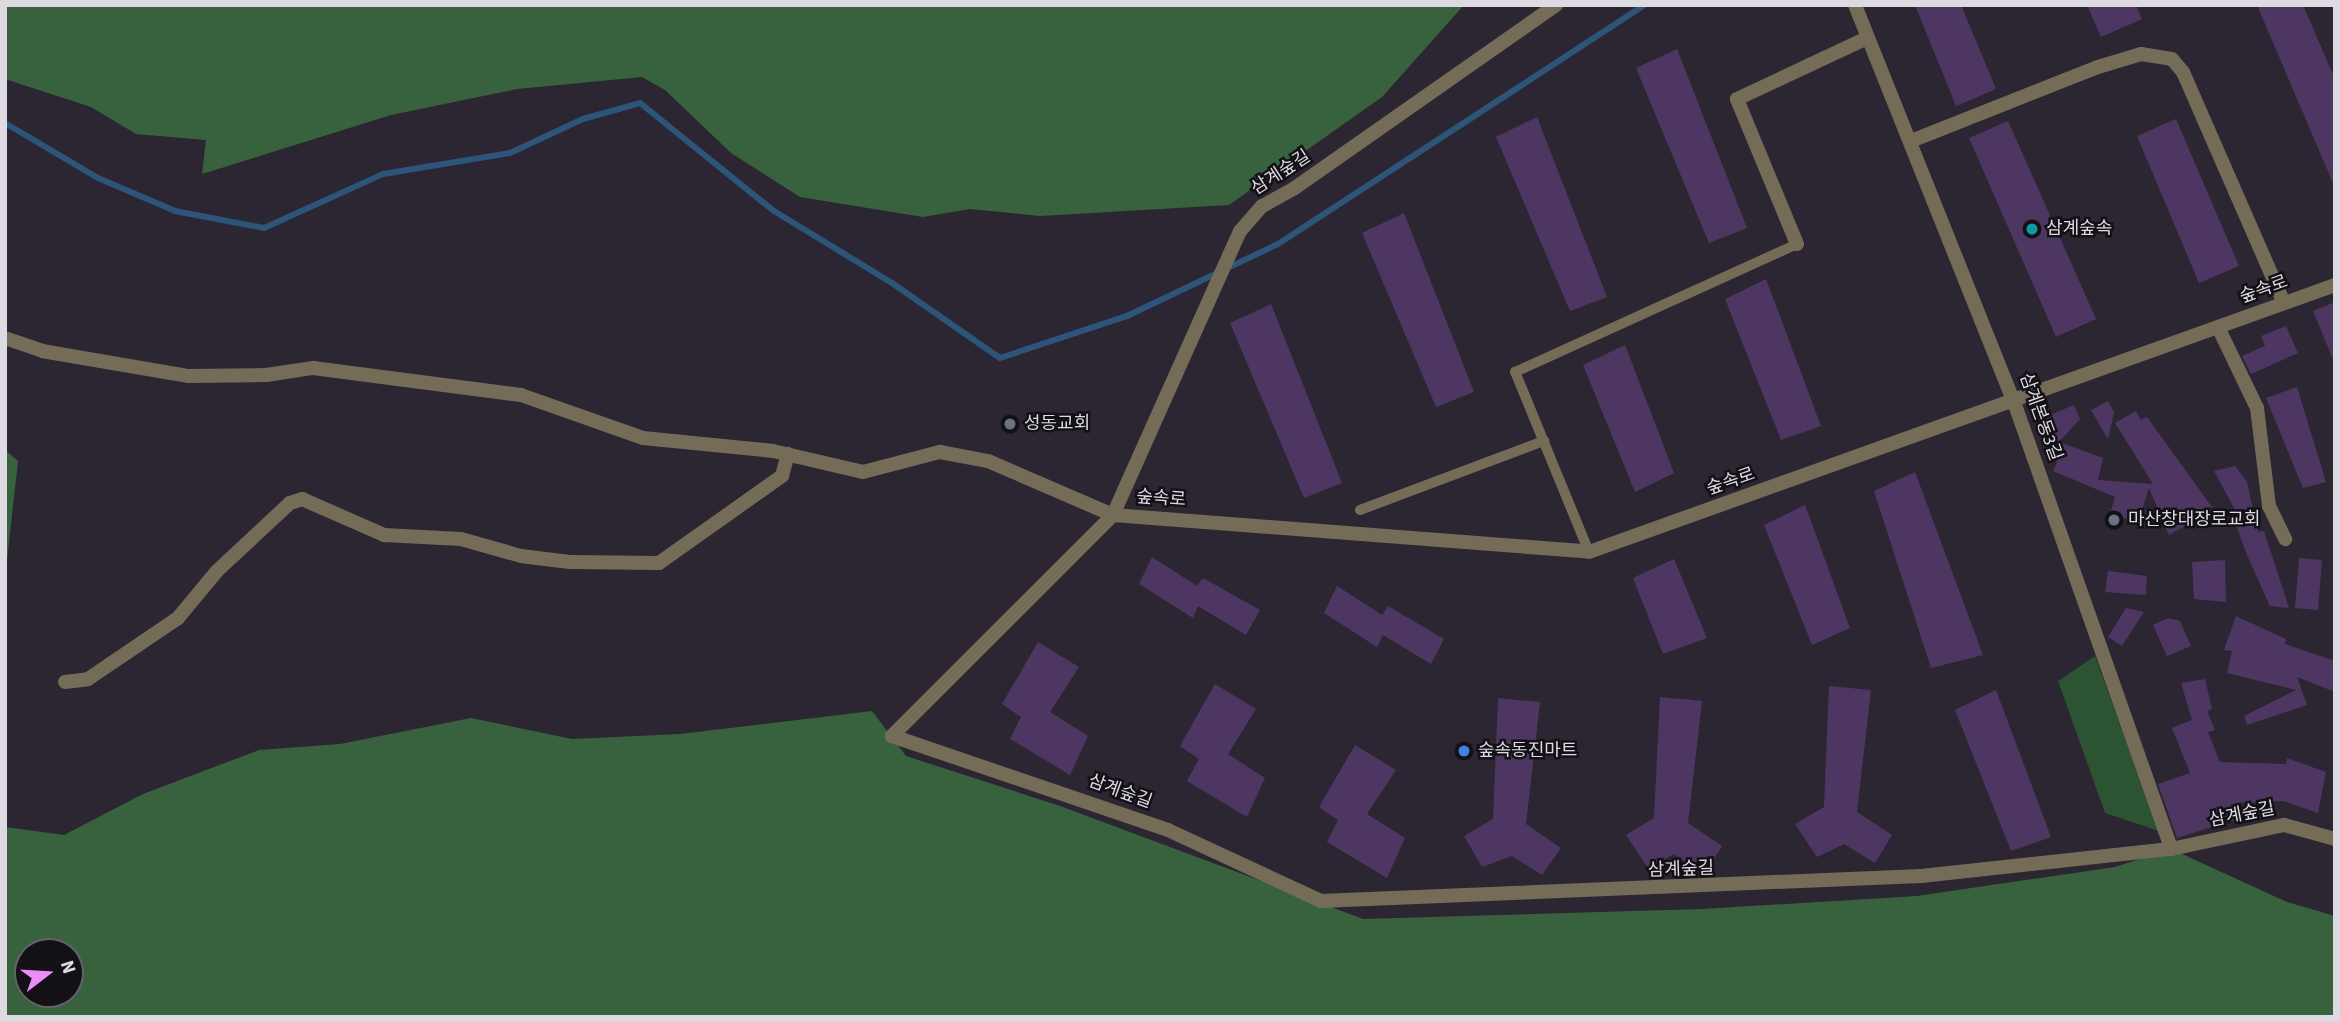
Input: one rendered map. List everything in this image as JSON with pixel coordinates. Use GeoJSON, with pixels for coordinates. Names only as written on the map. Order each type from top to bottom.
{"type":"FeatureCollection","features":[{"type":"Feature","properties":{"kind":"street","name":"삼계숲길"},"geometry":{"type":"LineString","coordinates":[[1556,5],[1295,188],[1262,206],[1240,231],[1113,515],[892,736],[1168,830],[1321,901],[1921,876],[2171,849],[2284,825],[2335,839]]}},
{"type":"Feature","properties":{"kind":"street","name":"삼계본동3길"},"geometry":{"type":"LineString","coordinates":[[1855,5],[2014,402],[2171,849]]}},
{"type":"Feature","properties":{"kind":"street"},"geometry":{"type":"LineString","coordinates":[[1797,244],[1737,99],[1867,38]]}},
{"type":"Feature","properties":{"kind":"street"},"geometry":{"type":"LineString","coordinates":[[1911,141],[2098,66],[2141,54],[2172,58],[2183,72],[2284,303]]}},
{"type":"Feature","properties":{"kind":"street","name":"숲속로"},"geometry":{"type":"LineString","coordinates":[[5,338],[42,351],[189,376],[266,375],[313,368],[522,395],[643,438],[788,454],[863,472],[940,452],[988,461],[1113,515],[1589,552],[2335,285]]}},
{"type":"Feature","properties":{"kind":"street"},"geometry":{"type":"LineString","coordinates":[[2218,327],[2257,408],[2264,482],[2285,539]]}},
{"type":"Feature","properties":{"kind":"street"},"geometry":{"type":"LineString","coordinates":[[65,682],[88,679],[178,618],[216,571],[290,503],[302,499],[384,535],[461,539],[521,556],[570,562],[659,563],[782,476],[788,454]]}},
{"type":"Feature","properties":{"kind":"lane"},"geometry":{"type":"LineString","coordinates":[[1589,552],[1516,372],[1797,244]]}},
{"type":"Feature","properties":{"kind":"lane"},"geometry":{"type":"LineString","coordinates":[[1360,510],[1544,441]]}},
{"type":"Feature","properties":{"kind":"green space"},"geometry":{"type":"Polygon","coordinates":[[[5,5],[1464,5],[1382,97],[1229,205],[1040,216],[970,209],[923,217],[800,197],[731,153],[665,90],[642,77],[517,89],[391,115],[202,174],[206,140],[136,134],[91,107],[5,79],[5,5]]]}},
{"type":"Feature","properties":{"kind":"green space"},"geometry":{"type":"Polygon","coordinates":[[[5,450],[18,461],[5,578],[5,450]]]}},
{"type":"Feature","properties":{"kind":"green space"},"geometry":{"type":"Polygon","coordinates":[[[2095,656],[2159,831],[2105,813],[2058,681],[2095,656]]]}},
{"type":"Feature","properties":{"kind":"green space"},"geometry":{"type":"Polygon","coordinates":[[[872,711],[906,756],[1060,806],[1363,919],[1702,909],[1917,896],[2115,867],[2171,849],[2287,902],[2335,916],[2335,1017],[5,1017],[5,827],[64,835],[143,794],[259,750],[340,744],[471,718],[572,739],[680,734],[872,711]]]}},
{"type":"Feature","properties":{"kind":"building"},"geometry":{"type":"Polygon","coordinates":[[[1915,5],[1961,5],[1996,89],[1956,106],[1915,5]]]}},
{"type":"Feature","properties":{"kind":"building"},"geometry":{"type":"Polygon","coordinates":[[[2087,5],[2136,5],[2142,19],[2101,37],[2087,5]]]}},
{"type":"Feature","properties":{"kind":"building"},"geometry":{"type":"Polygon","coordinates":[[[2257,5],[2303,5],[2335,79],[2335,188],[2257,5]]]}},
{"type":"Feature","properties":{"kind":"building"},"geometry":{"type":"Polygon","coordinates":[[[1677,49],[1747,228],[1709,243],[1636,68],[1677,49]]]}},
{"type":"Feature","properties":{"kind":"building"},"geometry":{"type":"Polygon","coordinates":[[[1537,117],[1607,297],[1570,311],[1496,137],[1537,117]]]}},
{"type":"Feature","properties":{"kind":"building"},"geometry":{"type":"Polygon","coordinates":[[[2176,119],[2239,266],[2199,283],[2137,136],[2176,119]]]}},
{"type":"Feature","properties":{"kind":"building","name":"삼계숲속"},"geometry":{"type":"Polygon","coordinates":[[[2008,121],[2096,319],[2056,337],[1969,138],[2008,121]]]}},
{"type":"Feature","properties":{"kind":"building"},"geometry":{"type":"Polygon","coordinates":[[[1404,213],[1474,392],[1436,407],[1362,233],[1404,213]]]}},
{"type":"Feature","properties":{"kind":"building"},"geometry":{"type":"Polygon","coordinates":[[[1766,279],[1821,426],[1781,440],[1725,299],[1766,279]]]}},
{"type":"Feature","properties":{"kind":"building"},"geometry":{"type":"Polygon","coordinates":[[[2335,302],[2335,362],[2334,362],[2313,311],[2335,302]]]}},
{"type":"Feature","properties":{"kind":"building"},"geometry":{"type":"Polygon","coordinates":[[[1271,304],[1342,483],[1304,498],[1230,323],[1271,304]]]}},
{"type":"Feature","properties":{"kind":"building"},"geometry":{"type":"Polygon","coordinates":[[[2286,326],[2298,353],[2251,374],[2242,356],[2265,346],[2261,336],[2286,326]]]}},
{"type":"Feature","properties":{"kind":"building"},"geometry":{"type":"Polygon","coordinates":[[[1625,345],[1674,473],[1635,492],[1583,365],[1625,345]]]}},
{"type":"Feature","properties":{"kind":"building"},"geometry":{"type":"Polygon","coordinates":[[[2297,387],[2326,482],[2303,488],[2266,398],[2297,387]]]}},
{"type":"Feature","properties":{"kind":"building"},"geometry":{"type":"Polygon","coordinates":[[[2108,401],[2114,412],[2108,439],[2091,410],[2108,401]]]}},
{"type":"Feature","properties":{"kind":"building"},"geometry":{"type":"Polygon","coordinates":[[[2074,405],[2080,419],[2059,442],[2103,458],[2098,480],[2153,484],[2115,423],[2136,411],[2141,420],[2147,417],[2214,510],[2169,535],[2149,488],[2138,522],[2110,514],[2115,497],[2053,471],[2057,462],[2043,429],[2048,416],[2074,405]]]}},
{"type":"Feature","properties":{"kind":"building"},"geometry":{"type":"Polygon","coordinates":[[[2235,466],[2247,482],[2258,532],[2264,531],[2289,608],[2270,606],[2235,522],[2240,519],[2214,471],[2235,466]]]}},
{"type":"Feature","properties":{"kind":"building"},"geometry":{"type":"Polygon","coordinates":[[[1915,472],[1983,655],[1931,668],[1874,491],[1915,472]]]}},
{"type":"Feature","properties":{"kind":"building"},"geometry":{"type":"Polygon","coordinates":[[[1805,505],[1850,628],[1812,645],[1764,525],[1805,505]]]}},
{"type":"Feature","properties":{"kind":"building"},"geometry":{"type":"Polygon","coordinates":[[[1152,557],[1197,586],[1203,578],[1260,610],[1246,635],[1198,606],[1193,618],[1139,584],[1152,557]]]}},
{"type":"Feature","properties":{"kind":"building"},"geometry":{"type":"Polygon","coordinates":[[[2299,558],[2322,560],[2318,610],[2295,608],[2299,558]]]}},
{"type":"Feature","properties":{"kind":"building"},"geometry":{"type":"Polygon","coordinates":[[[1674,559],[1707,638],[1663,654],[1633,578],[1674,559]]]}},
{"type":"Feature","properties":{"kind":"building"},"geometry":{"type":"Polygon","coordinates":[[[2225,560],[2226,602],[2194,599],[2192,562],[2225,560]]]}},
{"type":"Feature","properties":{"kind":"building"},"geometry":{"type":"Polygon","coordinates":[[[2108,571],[2147,576],[2146,595],[2105,592],[2108,571]]]}},
{"type":"Feature","properties":{"kind":"building"},"geometry":{"type":"Polygon","coordinates":[[[1337,586],[1382,615],[1388,606],[1444,639],[1431,664],[1383,635],[1377,647],[1324,613],[1337,586]]]}},
{"type":"Feature","properties":{"kind":"building"},"geometry":{"type":"Polygon","coordinates":[[[2126,608],[2144,612],[2122,646],[2108,637],[2126,608]]]}},
{"type":"Feature","properties":{"kind":"building"},"geometry":{"type":"Polygon","coordinates":[[[2236,616],[2286,639],[2285,644],[2335,661],[2335,692],[2297,677],[2307,705],[2247,725],[2244,716],[2296,690],[2227,673],[2232,651],[2224,650],[2236,616]]]}},
{"type":"Feature","properties":{"kind":"building"},"geometry":{"type":"Polygon","coordinates":[[[2168,618],[2180,621],[2191,646],[2167,656],[2153,625],[2168,618]]]}},
{"type":"Feature","properties":{"kind":"building"},"geometry":{"type":"Polygon","coordinates":[[[1038,642],[1079,667],[1050,712],[1088,736],[1070,775],[1010,739],[1021,717],[1002,704],[1038,642]]]}},
{"type":"Feature","properties":{"kind":"building"},"geometry":{"type":"Polygon","coordinates":[[[2205,679],[2212,709],[2207,711],[2215,730],[2208,732],[2220,762],[2286,764],[2287,758],[2326,772],[2318,813],[2283,801],[2236,803],[2241,818],[2177,838],[2158,784],[2190,773],[2172,728],[2192,720],[2181,683],[2205,679]]]}},
{"type":"Feature","properties":{"kind":"building"},"geometry":{"type":"Polygon","coordinates":[[[1215,684],[1256,709],[1228,754],[1265,778],[1247,817],[1187,781],[1199,759],[1180,746],[1215,684]]]}},
{"type":"Feature","properties":{"kind":"building"},"geometry":{"type":"Polygon","coordinates":[[[1829,686],[1871,690],[1857,812],[1892,835],[1875,863],[1844,844],[1817,857],[1795,824],[1824,807],[1829,686]]]}},
{"type":"Feature","properties":{"kind":"building"},"geometry":{"type":"Polygon","coordinates":[[[1996,690],[2051,837],[2011,851],[1955,710],[1996,690]]]}},
{"type":"Feature","properties":{"kind":"building"},"geometry":{"type":"Polygon","coordinates":[[[1660,697],[1702,701],[1688,823],[1722,846],[1705,874],[1674,854],[1648,868],[1626,835],[1654,818],[1660,697]]]}},
{"type":"Feature","properties":{"kind":"building"},"geometry":{"type":"Polygon","coordinates":[[[1498,698],[1540,702],[1526,824],[1561,848],[1542,875],[1512,856],[1482,867],[1464,836],[1493,819],[1498,698]]]}},
{"type":"Feature","properties":{"kind":"building"},"geometry":{"type":"Polygon","coordinates":[[[1355,745],[1396,770],[1367,814],[1405,838],[1387,878],[1327,842],[1338,820],[1319,807],[1355,745]]]}},
{"type":"Feature","properties":{"kind":"waterway"},"geometry":{"type":"LineString","coordinates":[[5,123],[98,178],[175,211],[264,228],[383,174],[510,153],[583,119],[640,103],[774,211],[892,283],[1000,358],[1127,316],[1278,244],[1644,5]]}},
{"type":"Feature","properties":{"kind":"place","name":"삼계숲속"},"geometry":{"type":"Point","coordinates":[2032,229]}},
{"type":"Feature","properties":{"kind":"place","name":"성동교회"},"geometry":{"type":"Point","coordinates":[1010,424]}},
{"type":"Feature","properties":{"kind":"place","name":"마산창대장로교회"},"geometry":{"type":"Point","coordinates":[2114,520]}},
{"type":"Feature","properties":{"kind":"place","name":"숲속동진마트"},"geometry":{"type":"Point","coordinates":[1464,751]}}]}
